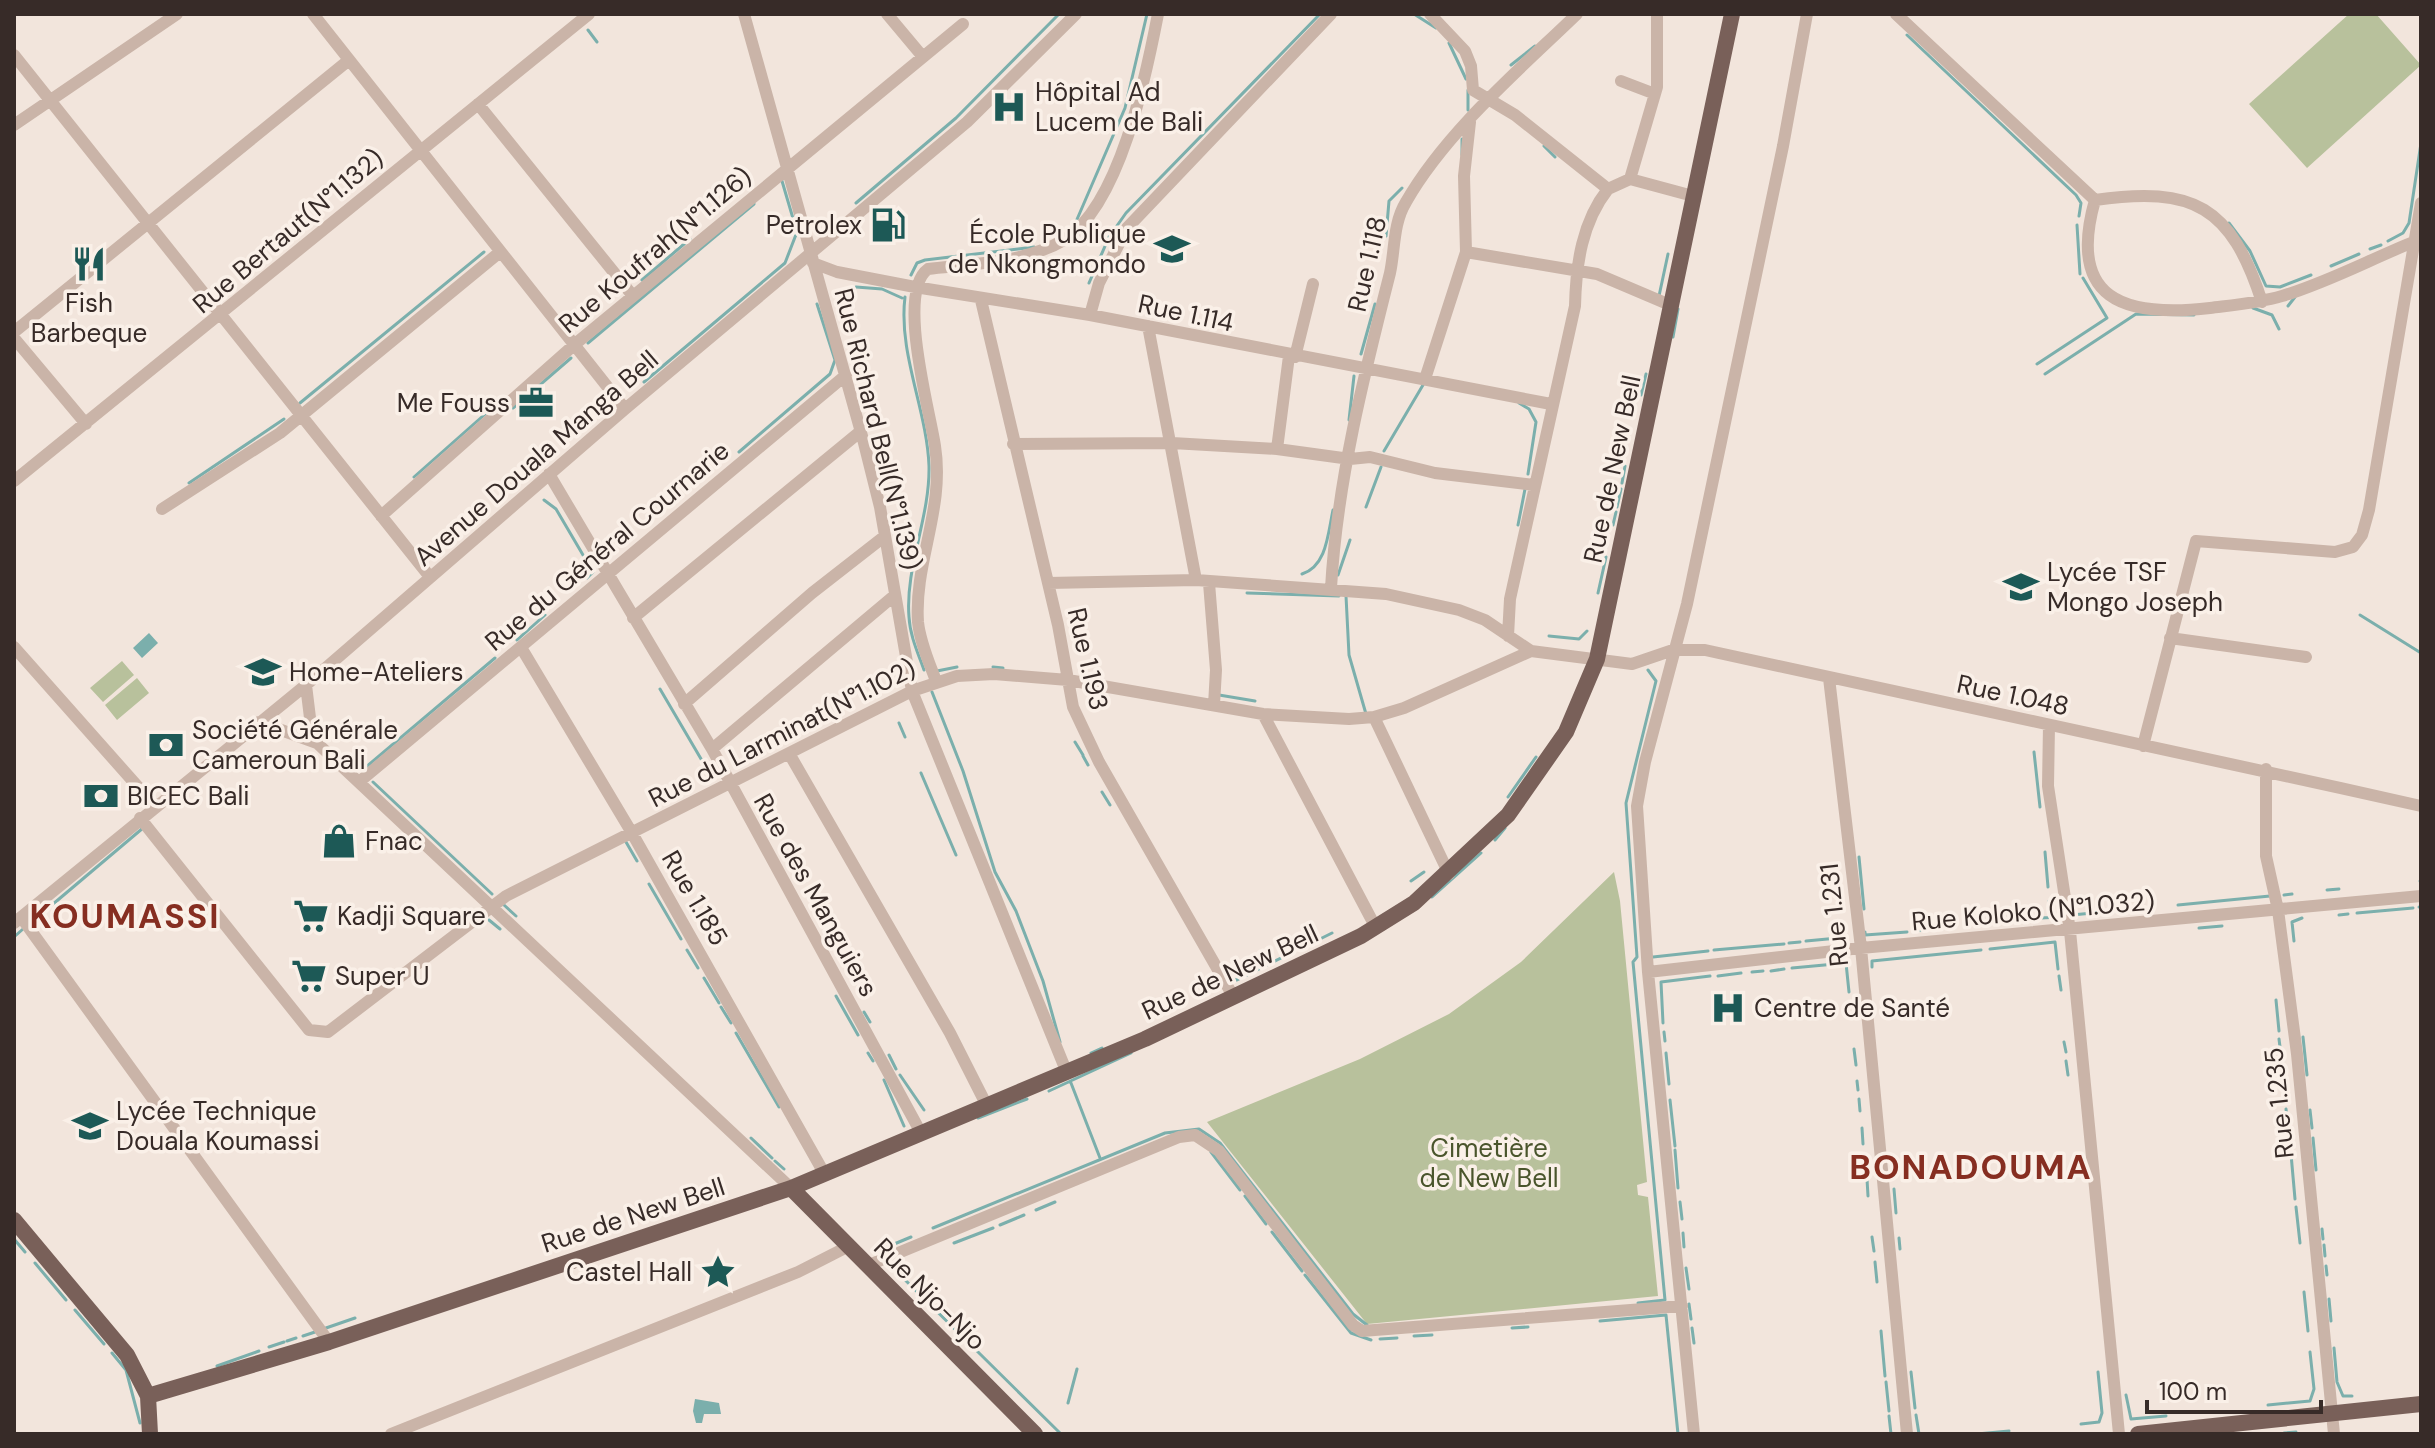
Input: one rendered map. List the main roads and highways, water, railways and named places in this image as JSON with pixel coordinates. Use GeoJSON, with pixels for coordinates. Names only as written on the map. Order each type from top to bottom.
{"type":"FeatureCollection","features":[{"type":"Feature","properties":{"kind":"main road","name":"Rue de New Bell"},"geometry":{"type":"LineString","coordinates":[[148,1396],[329,1342],[791,1188],[920,1131],[1067,1073],[1376,928],[1449,874],[1491,834],[1532,786],[1566,732],[1597,659],[1732,14]]}},
{"type":"Feature","properties":{"kind":"main road","name":"Rue Njo-Njo"},"geometry":{"type":"LineString","coordinates":[[791,1188],[1035,1434]]}},
{"type":"Feature","properties":{"kind":"main road"},"geometry":{"type":"LineString","coordinates":[[14,1220],[127,1355],[148,1396],[150,1434]]}},
{"type":"Feature","properties":{"kind":"main road"},"geometry":{"type":"LineString","coordinates":[[2138,1434],[2421,1404]]}},
{"type":"Feature","properties":{"kind":"water"},"geometry":{"type":"Polygon","coordinates":[[[149,633],[158,643],[142,658],[133,648],[149,633]]]}},
{"type":"Feature","properties":{"kind":"water"},"geometry":{"type":"Polygon","coordinates":[[[695,1399],[719,1403],[721,1414],[704,1414],[702,1423],[696,1423],[693,1411],[695,1399]]]}},
{"type":"Feature","properties":{"kind":"waterway"},"geometry":{"type":"LineString","coordinates":[[856,203],[956,118],[1059,14]]}},
{"type":"Feature","properties":{"kind":"waterway"},"geometry":{"type":"LineString","coordinates":[[1075,224],[1125,108],[1147,14]]}},
{"type":"Feature","properties":{"kind":"waterway"},"geometry":{"type":"LineString","coordinates":[[1089,283],[1109,237],[1126,213],[1320,14]]}},
{"type":"Feature","properties":{"kind":"waterway"},"geometry":{"type":"LineString","coordinates":[[1414,14],[1436,28]]}},
{"type":"Feature","properties":{"kind":"waterway"},"geometry":{"type":"LineString","coordinates":[[588,30],[597,42]]}},
{"type":"Feature","properties":{"kind":"waterway"},"geometry":{"type":"LineString","coordinates":[[1907,35],[2076,195],[2081,203],[2079,216]]}},
{"type":"Feature","properties":{"kind":"waterway"},"geometry":{"type":"LineString","coordinates":[[1449,43],[1466,79]]}},
{"type":"Feature","properties":{"kind":"waterway"},"geometry":{"type":"LineString","coordinates":[[1511,65],[1535,46]]}},
{"type":"Feature","properties":{"kind":"waterway"},"geometry":{"type":"LineString","coordinates":[[1468,90],[1468,110]]}},
{"type":"Feature","properties":{"kind":"waterway"},"geometry":{"type":"LineString","coordinates":[[1462,139],[1462,155]]}},
{"type":"Feature","properties":{"kind":"waterway"},"geometry":{"type":"LineString","coordinates":[[2388,241],[2403,233],[2409,223],[2421,143]]}},
{"type":"Feature","properties":{"kind":"waterway"},"geometry":{"type":"LineString","coordinates":[[1544,146],[1555,157]]}},
{"type":"Feature","properties":{"kind":"waterway"},"geometry":{"type":"LineString","coordinates":[[644,382],[785,263],[797,232],[782,181]]}},
{"type":"Feature","properties":{"kind":"waterway"},"geometry":{"type":"LineString","coordinates":[[1386,236],[1389,201],[1402,188]]}},
{"type":"Feature","properties":{"kind":"waterway"},"geometry":{"type":"LineString","coordinates":[[588,343],[754,204]]}},
{"type":"Feature","properties":{"kind":"waterway"},"geometry":{"type":"LineString","coordinates":[[2229,223],[2250,251],[2266,286],[2280,287],[2311,275]]}},
{"type":"Feature","properties":{"kind":"waterway"},"geometry":{"type":"LineString","coordinates":[[2077,225],[2080,274]]}},
{"type":"Feature","properties":{"kind":"waterway"},"geometry":{"type":"LineString","coordinates":[[642,280],[690,239]]}},
{"type":"Feature","properties":{"kind":"waterway"},"geometry":{"type":"LineString","coordinates":[[2370,249],[2381,245]]}},
{"type":"Feature","properties":{"kind":"waterway"},"geometry":{"type":"LineString","coordinates":[[911,275],[917,263],[925,260],[1034,247]]}},
{"type":"Feature","properties":{"kind":"waterway"},"geometry":{"type":"LineString","coordinates":[[300,403],[484,252]]}},
{"type":"Feature","properties":{"kind":"waterway"},"geometry":{"type":"LineString","coordinates":[[1659,296],[1668,254]]}},
{"type":"Feature","properties":{"kind":"waterway"},"geometry":{"type":"LineString","coordinates":[[2331,266],[2359,254]]}},
{"type":"Feature","properties":{"kind":"waterway"},"geometry":{"type":"LineString","coordinates":[[2037,364],[2107,318],[2083,278]]}},
{"type":"Feature","properties":{"kind":"waterway"},"geometry":{"type":"LineString","coordinates":[[856,287],[882,289],[902,298]]}},
{"type":"Feature","properties":{"kind":"waterway"},"geometry":{"type":"LineString","coordinates":[[905,297],[906,339],[929,466],[926,504],[909,598],[911,631],[924,670]]}},
{"type":"Feature","properties":{"kind":"waterway"},"geometry":{"type":"LineString","coordinates":[[2288,306],[2295,297]]}},
{"type":"Feature","properties":{"kind":"waterway"},"geometry":{"type":"LineString","coordinates":[[739,452],[830,374],[835,360],[817,304]]}},
{"type":"Feature","properties":{"kind":"waterway"},"geometry":{"type":"LineString","coordinates":[[1361,354],[1375,304]]}},
{"type":"Feature","properties":{"kind":"waterway"},"geometry":{"type":"LineString","coordinates":[[2253,308],[2272,315],[2279,329]]}},
{"type":"Feature","properties":{"kind":"waterway"},"geometry":{"type":"LineString","coordinates":[[1673,337],[1678,309]]}},
{"type":"Feature","properties":{"kind":"waterway"},"geometry":{"type":"LineString","coordinates":[[2045,374],[2136,314],[2194,315]]}},
{"type":"Feature","properties":{"kind":"waterway"},"geometry":{"type":"LineString","coordinates":[[513,408],[571,358]]}},
{"type":"Feature","properties":{"kind":"waterway"},"geometry":{"type":"LineString","coordinates":[[1641,395],[1646,374]]}},
{"type":"Feature","properties":{"kind":"waterway"},"geometry":{"type":"LineString","coordinates":[[1349,420],[1354,376]]}},
{"type":"Feature","properties":{"kind":"waterway"},"geometry":{"type":"LineString","coordinates":[[1384,451],[1423,385]]}},
{"type":"Feature","properties":{"kind":"waterway"},"geometry":{"type":"LineString","coordinates":[[414,477],[501,400]]}},
{"type":"Feature","properties":{"kind":"waterway"},"geometry":{"type":"LineString","coordinates":[[1519,403],[1529,409],[1536,422],[1528,474]]}},
{"type":"Feature","properties":{"kind":"waterway"},"geometry":{"type":"LineString","coordinates":[[189,483],[284,419]]}},
{"type":"Feature","properties":{"kind":"waterway"},"geometry":{"type":"LineString","coordinates":[[1622,483],[1625,466]]}},
{"type":"Feature","properties":{"kind":"waterway"},"geometry":{"type":"LineString","coordinates":[[1366,507],[1381,467]]}},
{"type":"Feature","properties":{"kind":"waterway"},"geometry":{"type":"LineString","coordinates":[[1518,525],[1525,489]]}},
{"type":"Feature","properties":{"kind":"waterway"},"geometry":{"type":"LineString","coordinates":[[1617,507],[1621,489]]}},
{"type":"Feature","properties":{"kind":"waterway"},"geometry":{"type":"LineString","coordinates":[[544,500],[556,509],[593,572],[587,578]]}},
{"type":"Feature","properties":{"kind":"waterway"},"geometry":{"type":"LineString","coordinates":[[1302,574],[1317,564],[1321,556],[1333,510]]}},
{"type":"Feature","properties":{"kind":"waterway"},"geometry":{"type":"LineString","coordinates":[[1613,525],[1616,512]]}},
{"type":"Feature","properties":{"kind":"waterway"},"geometry":{"type":"LineString","coordinates":[[1338,575],[1350,540]]}},
{"type":"Feature","properties":{"kind":"waterway"},"geometry":{"type":"LineString","coordinates":[[1598,593],[1606,557]]}},
{"type":"Feature","properties":{"kind":"waterway"},"geometry":{"type":"LineString","coordinates":[[1247,593],[1339,596]]}},
{"type":"Feature","properties":{"kind":"waterway"},"geometry":{"type":"LineString","coordinates":[[1346,596],[1349,655],[1366,714]]}},
{"type":"Feature","properties":{"kind":"waterway"},"geometry":{"type":"LineString","coordinates":[[517,640],[545,615]]}},
{"type":"Feature","properties":{"kind":"waterway"},"geometry":{"type":"LineString","coordinates":[[2360,615],[2421,653]]}},
{"type":"Feature","properties":{"kind":"waterway"},"geometry":{"type":"LineString","coordinates":[[1549,636],[1579,639],[1587,631]]}},
{"type":"Feature","properties":{"kind":"waterway"},"geometry":{"type":"LineString","coordinates":[[366,767],[495,658]]}},
{"type":"Feature","properties":{"kind":"waterway"},"geometry":{"type":"LineString","coordinates":[[937,671],[957,667]]}},
{"type":"Feature","properties":{"kind":"waterway"},"geometry":{"type":"LineString","coordinates":[[993,667],[1003,668]]}},
{"type":"Feature","properties":{"kind":"waterway"},"geometry":{"type":"LineString","coordinates":[[1638,1303],[1665,1300],[1633,962],[1637,957],[1626,803],[1656,681],[1648,670]]}},
{"type":"Feature","properties":{"kind":"waterway"},"geometry":{"type":"LineString","coordinates":[[660,689],[704,764]]}},
{"type":"Feature","properties":{"kind":"waterway"},"geometry":{"type":"LineString","coordinates":[[932,692],[963,771],[995,872],[1016,911],[1043,981],[1060,1042]]}},
{"type":"Feature","properties":{"kind":"waterway"},"geometry":{"type":"LineString","coordinates":[[1219,695],[1255,701]]}},
{"type":"Feature","properties":{"kind":"waterway"},"geometry":{"type":"LineString","coordinates":[[899,723],[905,737]]}},
{"type":"Feature","properties":{"kind":"waterway"},"geometry":{"type":"LineString","coordinates":[[1075,742],[1083,755]]}},
{"type":"Feature","properties":{"kind":"waterway"},"geometry":{"type":"LineString","coordinates":[[2034,752],[2040,807]]}},
{"type":"Feature","properties":{"kind":"waterway"},"geometry":{"type":"LineString","coordinates":[[1083,756],[1088,765]]}},
{"type":"Feature","properties":{"kind":"waterway"},"geometry":{"type":"LineString","coordinates":[[1508,797],[1536,757]]}},
{"type":"Feature","properties":{"kind":"waterway"},"geometry":{"type":"LineString","coordinates":[[921,773],[956,855]]}},
{"type":"Feature","properties":{"kind":"waterway"},"geometry":{"type":"LineString","coordinates":[[373,782],[492,894]]}},
{"type":"Feature","properties":{"kind":"waterway"},"geometry":{"type":"LineString","coordinates":[[1102,792],[1110,805]]}},
{"type":"Feature","properties":{"kind":"waterway"},"geometry":{"type":"LineString","coordinates":[[33,921],[143,828]]}},
{"type":"Feature","properties":{"kind":"waterway"},"geometry":{"type":"LineString","coordinates":[[1495,840],[1505,828]]}},
{"type":"Feature","properties":{"kind":"waterway"},"geometry":{"type":"LineString","coordinates":[[626,842],[637,861]]}},
{"type":"Feature","properties":{"kind":"waterway"},"geometry":{"type":"LineString","coordinates":[[2045,852],[2048,887]]}},
{"type":"Feature","properties":{"kind":"waterway"},"geometry":{"type":"LineString","coordinates":[[1432,897],[1481,853]]}},
{"type":"Feature","properties":{"kind":"waterway"},"geometry":{"type":"LineString","coordinates":[[1859,857],[1864,909]]}},
{"type":"Feature","properties":{"kind":"waterway"},"geometry":{"type":"LineString","coordinates":[[1411,881],[1424,872]]}},
{"type":"Feature","properties":{"kind":"waterway"},"geometry":{"type":"LineString","coordinates":[[649,884],[681,939]]}},
{"type":"Feature","properties":{"kind":"waterway"},"geometry":{"type":"LineString","coordinates":[[2327,890],[2339,889]]}},
{"type":"Feature","properties":{"kind":"waterway"},"geometry":{"type":"LineString","coordinates":[[2284,895],[2292,894]]}},
{"type":"Feature","properties":{"kind":"waterway"},"geometry":{"type":"LineString","coordinates":[[2178,905],[2270,896]]}},
{"type":"Feature","properties":{"kind":"waterway"},"geometry":{"type":"LineString","coordinates":[[2049,901],[2050,915]]}},
{"type":"Feature","properties":{"kind":"waterway"},"geometry":{"type":"LineString","coordinates":[[504,905],[516,916]]}},
{"type":"Feature","properties":{"kind":"waterway"},"geometry":{"type":"LineString","coordinates":[[2072,915],[2144,908]]}},
{"type":"Feature","properties":{"kind":"waterway"},"geometry":{"type":"LineString","coordinates":[[2357,913],[2413,908]]}},
{"type":"Feature","properties":{"kind":"waterway"},"geometry":{"type":"LineString","coordinates":[[2339,915],[2348,914]]}},
{"type":"Feature","properties":{"kind":"waterway"},"geometry":{"type":"LineString","coordinates":[[2041,918],[2059,917]]}},
{"type":"Feature","properties":{"kind":"waterway"},"geometry":{"type":"LineString","coordinates":[[2294,941],[2292,922],[2302,918]]}},
{"type":"Feature","properties":{"kind":"waterway"},"geometry":{"type":"LineString","coordinates":[[2010,922],[2034,919]]}},
{"type":"Feature","properties":{"kind":"waterway"},"geometry":{"type":"LineString","coordinates":[[489,920],[500,929]]}},
{"type":"Feature","properties":{"kind":"waterway"},"geometry":{"type":"LineString","coordinates":[[2199,928],[2222,926]]}},
{"type":"Feature","properties":{"kind":"waterway"},"geometry":{"type":"LineString","coordinates":[[1913,931],[1950,927]]}},
{"type":"Feature","properties":{"kind":"waterway"},"geometry":{"type":"LineString","coordinates":[[14,937],[23,929]]}},
{"type":"Feature","properties":{"kind":"waterway"},"geometry":{"type":"LineString","coordinates":[[1865,932],[1865,935],[1907,932]]}},
{"type":"Feature","properties":{"kind":"waterway"},"geometry":{"type":"LineString","coordinates":[[1306,946],[1332,933]]}},
{"type":"Feature","properties":{"kind":"waterway"},"geometry":{"type":"LineString","coordinates":[[1806,941],[1838,938]]}},
{"type":"Feature","properties":{"kind":"waterway"},"geometry":{"type":"LineString","coordinates":[[1789,943],[1800,942]]}},
{"type":"Feature","properties":{"kind":"waterway"},"geometry":{"type":"LineString","coordinates":[[1990,949],[2055,942],[2058,969]]}},
{"type":"Feature","properties":{"kind":"waterway"},"geometry":{"type":"LineString","coordinates":[[1714,950],[1784,944]]}},
{"type":"Feature","properties":{"kind":"waterway"},"geometry":{"type":"LineString","coordinates":[[687,950],[698,968]]}},
{"type":"Feature","properties":{"kind":"waterway"},"geometry":{"type":"LineString","coordinates":[[1872,967],[1872,961],[1981,950]]}},
{"type":"Feature","properties":{"kind":"waterway"},"geometry":{"type":"LineString","coordinates":[[1653,957],[1708,951]]}},
{"type":"Feature","properties":{"kind":"waterway"},"geometry":{"type":"LineString","coordinates":[[1267,965],[1283,957]]}},
{"type":"Feature","properties":{"kind":"waterway"},"geometry":{"type":"LineString","coordinates":[[1792,968],[1846,963],[1849,992]]}},
{"type":"Feature","properties":{"kind":"waterway"},"geometry":{"type":"LineString","coordinates":[[1229,978],[1237,980],[1261,968]]}},
{"type":"Feature","properties":{"kind":"waterway"},"geometry":{"type":"LineString","coordinates":[[1771,971],[1784,969]]}},
{"type":"Feature","properties":{"kind":"waterway"},"geometry":{"type":"LineString","coordinates":[[1752,972],[1763,971]]}},
{"type":"Feature","properties":{"kind":"waterway"},"geometry":{"type":"LineString","coordinates":[[1718,976],[1741,973]]}},
{"type":"Feature","properties":{"kind":"waterway"},"geometry":{"type":"LineString","coordinates":[[1663,1023],[1661,982],[1710,976]]}},
{"type":"Feature","properties":{"kind":"waterway"},"geometry":{"type":"LineString","coordinates":[[2059,976],[2061,990]]}},
{"type":"Feature","properties":{"kind":"waterway"},"geometry":{"type":"LineString","coordinates":[[704,978],[719,1003]]}},
{"type":"Feature","properties":{"kind":"waterway"},"geometry":{"type":"LineString","coordinates":[[836,996],[858,1035]]}},
{"type":"Feature","properties":{"kind":"waterway"},"geometry":{"type":"LineString","coordinates":[[2276,1000],[2279,1031]]}},
{"type":"Feature","properties":{"kind":"waterway"},"geometry":{"type":"LineString","coordinates":[[721,1007],[731,1023]]}},
{"type":"Feature","properties":{"kind":"waterway"},"geometry":{"type":"LineString","coordinates":[[864,1012],[870,1022]]}},
{"type":"Feature","properties":{"kind":"waterway"},"geometry":{"type":"LineString","coordinates":[[1664,1032],[1665,1041]]}},
{"type":"Feature","properties":{"kind":"waterway"},"geometry":{"type":"LineString","coordinates":[[736,1033],[779,1107]]}},
{"type":"Feature","properties":{"kind":"waterway"},"geometry":{"type":"LineString","coordinates":[[2303,1037],[2307,1075]]}},
{"type":"Feature","properties":{"kind":"waterway"},"geometry":{"type":"LineString","coordinates":[[2279,1039],[2283,1071]]}},
{"type":"Feature","properties":{"kind":"waterway"},"geometry":{"type":"LineString","coordinates":[[2064,1042],[2066,1052]]}},
{"type":"Feature","properties":{"kind":"waterway"},"geometry":{"type":"LineString","coordinates":[[1091,1053],[1102,1048]]}},
{"type":"Feature","properties":{"kind":"waterway"},"geometry":{"type":"LineString","coordinates":[[1854,1049],[1856,1065]]}},
{"type":"Feature","properties":{"kind":"waterway"},"geometry":{"type":"LineString","coordinates":[[868,1053],[873,1061]]}},
{"type":"Feature","properties":{"kind":"waterway"},"geometry":{"type":"LineString","coordinates":[[1049,1091],[1131,1053]]}},
{"type":"Feature","properties":{"kind":"waterway"},"geometry":{"type":"LineString","coordinates":[[1666,1053],[1669,1084]]}},
{"type":"Feature","properties":{"kind":"waterway"},"geometry":{"type":"LineString","coordinates":[[889,1055],[896,1069]]}},
{"type":"Feature","properties":{"kind":"waterway"},"geometry":{"type":"LineString","coordinates":[[2066,1061],[2068,1075]]}},
{"type":"Feature","properties":{"kind":"waterway"},"geometry":{"type":"LineString","coordinates":[[900,1075],[924,1110]]}},
{"type":"Feature","properties":{"kind":"waterway"},"geometry":{"type":"LineString","coordinates":[[884,1080],[904,1126]]}},
{"type":"Feature","properties":{"kind":"waterway"},"geometry":{"type":"LineString","coordinates":[[1857,1081],[1858,1090]]}},
{"type":"Feature","properties":{"kind":"waterway"},"geometry":{"type":"LineString","coordinates":[[1071,1083],[1100,1158]]}},
{"type":"Feature","properties":{"kind":"waterway"},"geometry":{"type":"LineString","coordinates":[[978,1118],[1027,1099]]}},
{"type":"Feature","properties":{"kind":"waterway"},"geometry":{"type":"LineString","coordinates":[[1859,1099],[1860,1111]]}},
{"type":"Feature","properties":{"kind":"waterway"},"geometry":{"type":"LineString","coordinates":[[1670,1100],[1675,1146]]}},
{"type":"Feature","properties":{"kind":"waterway"},"geometry":{"type":"LineString","coordinates":[[2286,1109],[2289,1136]]}},
{"type":"Feature","properties":{"kind":"waterway"},"geometry":{"type":"LineString","coordinates":[[2310,1110],[2312,1128]]}},
{"type":"Feature","properties":{"kind":"waterway"},"geometry":{"type":"LineString","coordinates":[[1862,1128],[1863,1144]]}},
{"type":"Feature","properties":{"kind":"waterway"},"geometry":{"type":"LineString","coordinates":[[933,1228],[1165,1133],[1199,1129],[1220,1143],[1353,1314],[1367,1325]]}},
{"type":"Feature","properties":{"kind":"waterway"},"geometry":{"type":"LineString","coordinates":[[751,1138],[772,1158]]}},
{"type":"Feature","properties":{"kind":"waterway"},"geometry":{"type":"LineString","coordinates":[[2313,1138],[2316,1170]]}},
{"type":"Feature","properties":{"kind":"waterway"},"geometry":{"type":"LineString","coordinates":[[1675,1150],[1678,1188]]}},
{"type":"Feature","properties":{"kind":"waterway"},"geometry":{"type":"LineString","coordinates":[[1211,1152],[1240,1190]]}},
{"type":"Feature","properties":{"kind":"waterway"},"geometry":{"type":"LineString","coordinates":[[2291,1154],[2295,1199]]}},
{"type":"Feature","properties":{"kind":"waterway"},"geometry":{"type":"LineString","coordinates":[[775,1161],[784,1169]]}},
{"type":"Feature","properties":{"kind":"waterway"},"geometry":{"type":"LineString","coordinates":[[1867,1179],[1868,1196]]}},
{"type":"Feature","properties":{"kind":"waterway"},"geometry":{"type":"LineString","coordinates":[[1894,1189],[1896,1213]]}},
{"type":"Feature","properties":{"kind":"waterway"},"geometry":{"type":"LineString","coordinates":[[1245,1196],[1266,1224]]}},
{"type":"Feature","properties":{"kind":"waterway"},"geometry":{"type":"LineString","coordinates":[[1036,1210],[1055,1202]]}},
{"type":"Feature","properties":{"kind":"waterway"},"geometry":{"type":"LineString","coordinates":[[1680,1202],[1682,1219]]}},
{"type":"Feature","properties":{"kind":"waterway"},"geometry":{"type":"LineString","coordinates":[[2296,1207],[2300,1243]]}},
{"type":"Feature","properties":{"kind":"waterway"},"geometry":{"type":"LineString","coordinates":[[1000,1225],[1024,1215]]}},
{"type":"Feature","properties":{"kind":"waterway"},"geometry":{"type":"LineString","coordinates":[[954,1243],[993,1228]]}},
{"type":"Feature","properties":{"kind":"waterway"},"geometry":{"type":"LineString","coordinates":[[2322,1229],[2323,1239]]}},
{"type":"Feature","properties":{"kind":"waterway"},"geometry":{"type":"LineString","coordinates":[[1272,1232],[1302,1271]]}},
{"type":"Feature","properties":{"kind":"waterway"},"geometry":{"type":"LineString","coordinates":[[1683,1233],[1684,1247]]}},
{"type":"Feature","properties":{"kind":"waterway"},"geometry":{"type":"LineString","coordinates":[[887,1247],[911,1237]]}},
{"type":"Feature","properties":{"kind":"waterway"},"geometry":{"type":"LineString","coordinates":[[1872,1237],[1874,1251]]}},
{"type":"Feature","properties":{"kind":"waterway"},"geometry":{"type":"LineString","coordinates":[[1899,1238],[1900,1249]]}},
{"type":"Feature","properties":{"kind":"waterway"},"geometry":{"type":"LineString","coordinates":[[14,1239],[25,1252]]}},
{"type":"Feature","properties":{"kind":"waterway"},"geometry":{"type":"LineString","coordinates":[[2324,1245],[2325,1256]]}},
{"type":"Feature","properties":{"kind":"waterway"},"geometry":{"type":"LineString","coordinates":[[1875,1262],[1877,1282]]}},
{"type":"Feature","properties":{"kind":"waterway"},"geometry":{"type":"LineString","coordinates":[[35,1263],[66,1300]]}},
{"type":"Feature","properties":{"kind":"waterway"},"geometry":{"type":"LineString","coordinates":[[2326,1266],[2327,1275]]}},
{"type":"Feature","properties":{"kind":"waterway"},"geometry":{"type":"LineString","coordinates":[[892,1267],[1061,1434]]}},
{"type":"Feature","properties":{"kind":"waterway"},"geometry":{"type":"LineString","coordinates":[[1686,1268],[1689,1289]]}},
{"type":"Feature","properties":{"kind":"waterway"},"geometry":{"type":"LineString","coordinates":[[1305,1275],[1351,1333],[1371,1340]]}},
{"type":"Feature","properties":{"kind":"waterway"},"geometry":{"type":"LineString","coordinates":[[2304,1292],[2308,1331]]}},
{"type":"Feature","properties":{"kind":"waterway"},"geometry":{"type":"LineString","coordinates":[[2329,1299],[2331,1321]]}},
{"type":"Feature","properties":{"kind":"waterway"},"geometry":{"type":"LineString","coordinates":[[1689,1304],[1691,1319]]}},
{"type":"Feature","properties":{"kind":"waterway"},"geometry":{"type":"LineString","coordinates":[[75,1310],[104,1344]]}},
{"type":"Feature","properties":{"kind":"waterway"},"geometry":{"type":"LineString","coordinates":[[1600,1321],[1666,1315],[1678,1434]]}},
{"type":"Feature","properties":{"kind":"waterway"},"geometry":{"type":"LineString","coordinates":[[326,1328],[355,1318]]}},
{"type":"Feature","properties":{"kind":"waterway"},"geometry":{"type":"LineString","coordinates":[[1512,1328],[1528,1327]]}},
{"type":"Feature","properties":{"kind":"waterway"},"geometry":{"type":"LineString","coordinates":[[1692,1328],[1694,1343]]}},
{"type":"Feature","properties":{"kind":"waterway"},"geometry":{"type":"LineString","coordinates":[[1881,1331],[1885,1376]]}},
{"type":"Feature","properties":{"kind":"waterway"},"geometry":{"type":"LineString","coordinates":[[303,1336],[315,1332]]}},
{"type":"Feature","properties":{"kind":"waterway"},"geometry":{"type":"LineString","coordinates":[[1414,1336],[1432,1335]]}},
{"type":"Feature","properties":{"kind":"waterway"},"geometry":{"type":"LineString","coordinates":[[287,1341],[296,1338]]}},
{"type":"Feature","properties":{"kind":"waterway"},"geometry":{"type":"LineString","coordinates":[[1380,1339],[1397,1338]]}},
{"type":"Feature","properties":{"kind":"waterway"},"geometry":{"type":"LineString","coordinates":[[269,1347],[284,1342]]}},
{"type":"Feature","properties":{"kind":"waterway"},"geometry":{"type":"LineString","coordinates":[[2334,1348],[2337,1382],[2343,1396],[2352,1396]]}},
{"type":"Feature","properties":{"kind":"waterway"},"geometry":{"type":"LineString","coordinates":[[217,1366],[259,1351]]}},
{"type":"Feature","properties":{"kind":"waterway"},"geometry":{"type":"LineString","coordinates":[[2268,1405],[2310,1401],[2314,1389],[2310,1352]]}},
{"type":"Feature","properties":{"kind":"waterway"},"geometry":{"type":"LineString","coordinates":[[112,1353],[126,1370],[140,1423]]}},
{"type":"Feature","properties":{"kind":"waterway"},"geometry":{"type":"LineString","coordinates":[[1068,1403],[1077,1369]]}},
{"type":"Feature","properties":{"kind":"waterway"},"geometry":{"type":"LineString","coordinates":[[1911,1372],[1915,1408]]}},
{"type":"Feature","properties":{"kind":"waterway"},"geometry":{"type":"LineString","coordinates":[[2081,1424],[2099,1422],[2102,1413],[2098,1372]]}},
{"type":"Feature","properties":{"kind":"waterway"},"geometry":{"type":"LineString","coordinates":[[1886,1382],[1889,1411]]}},
{"type":"Feature","properties":{"kind":"waterway"},"geometry":{"type":"LineString","coordinates":[[2126,1395],[2131,1419],[2166,1416]]}},
{"type":"Feature","properties":{"kind":"waterway"},"geometry":{"type":"LineString","coordinates":[[1916,1415],[1919,1434]]}},
{"type":"Feature","properties":{"kind":"waterway"},"geometry":{"type":"LineString","coordinates":[[1889,1416],[1891,1434]]}},
{"type":"Feature","properties":{"kind":"waterway"},"geometry":{"type":"LineString","coordinates":[[1977,1434],[2009,1431]]}},
{"type":"Feature","properties":{"kind":"waterway"},"geometry":{"type":"LineString","coordinates":[[2284,1433],[2296,1432]]}},
{"type":"Feature","properties":{"kind":"place","name":"Hôpital Ad Lucem de Bali"},"geometry":{"type":"Point","coordinates":[1009,107]}},
{"type":"Feature","properties":{"kind":"place","name":"Petrolex"},"geometry":{"type":"Point","coordinates":[888,225]}},
{"type":"Feature","properties":{"kind":"place","name":"École Publique de Nkongmondo"},"geometry":{"type":"Point","coordinates":[1172,249]}},
{"type":"Feature","properties":{"kind":"place","name":"Fish Barbeque"},"geometry":{"type":"Point","coordinates":[89,264]}},
{"type":"Feature","properties":{"kind":"place","name":"Me Fouss"},"geometry":{"type":"Point","coordinates":[536,403]}},
{"type":"Feature","properties":{"kind":"place","name":"Lycée TSF Mongo Joseph"},"geometry":{"type":"Point","coordinates":[2021,587]}},
{"type":"Feature","properties":{"kind":"place","name":"Home-Ateliers"},"geometry":{"type":"Point","coordinates":[263,672]}},
{"type":"Feature","properties":{"kind":"place","name":"Société Générale Cameroun Bali"},"geometry":{"type":"Point","coordinates":[166,745]}},
{"type":"Feature","properties":{"kind":"place","name":"BICEC Bali"},"geometry":{"type":"Point","coordinates":[101,796]}},
{"type":"Feature","properties":{"kind":"place","name":"Fnac"},"geometry":{"type":"Point","coordinates":[339,841]}},
{"type":"Feature","properties":{"kind":"place","name":"Kadji Square"},"geometry":{"type":"Point","coordinates":[311,916]}},
{"type":"Feature","properties":{"kind":"place","name":"Super U"},"geometry":{"type":"Point","coordinates":[309,976]}},
{"type":"Feature","properties":{"kind":"place","name":"Centre de Santé"},"geometry":{"type":"Point","coordinates":[1728,1008]}},
{"type":"Feature","properties":{"kind":"place","name":"Lycée Technique Douala Koumassi"},"geometry":{"type":"Point","coordinates":[90,1126]}},
{"type":"Feature","properties":{"kind":"place","name":"Castel Hall"},"geometry":{"type":"Point","coordinates":[718,1272]}},
{"type":"Feature","properties":{"kind":"district","name":"KOUMASSI"},"geometry":{"type":"Point","coordinates":[125,916]}},
{"type":"Feature","properties":{"kind":"district","name":"BONADOUMA"},"geometry":{"type":"Point","coordinates":[1971,1167]}},
{"type":"Feature","properties":{"kind":"park label","name":"Cimetière de New Bell"},"geometry":{"type":"Point","coordinates":[1489,1163]}}]}
